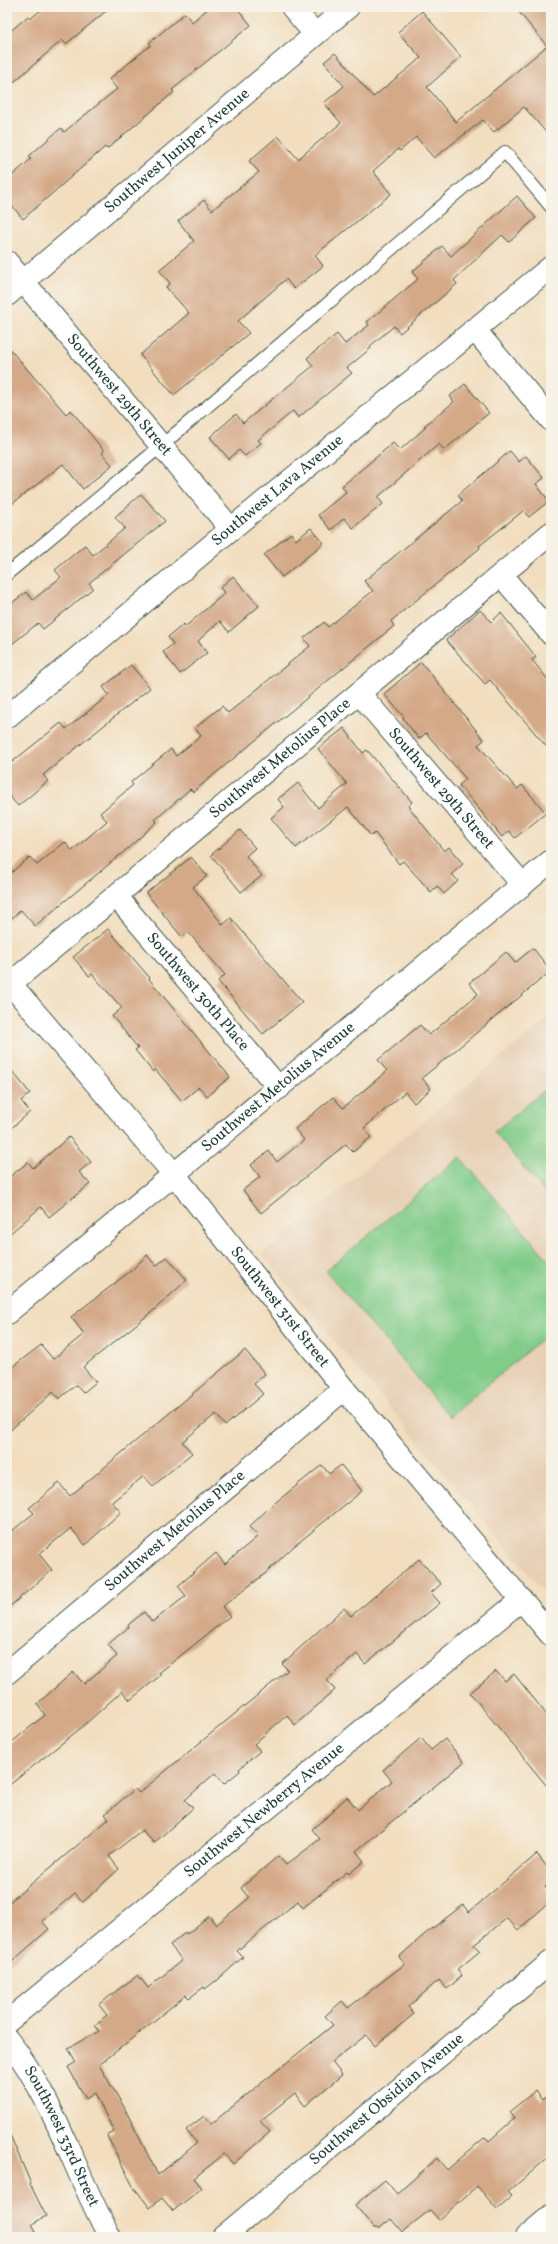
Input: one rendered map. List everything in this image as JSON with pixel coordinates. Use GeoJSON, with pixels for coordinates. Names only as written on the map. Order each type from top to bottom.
{"type":"FeatureCollection","features":[{"type":"Feature","properties":{"kind":"street"},"geometry":{"type":"LineString","coordinates":[[292,7],[315,34]]}},
{"type":"Feature","properties":{"kind":"street","name":"Southwest Juniper Avenue"},"geometry":{"type":"LineString","coordinates":[[15,288],[348,7]]}},
{"type":"Feature","properties":{"kind":"street","name":"Southwest 29th Street"},"geometry":{"type":"LineString","coordinates":[[7,262],[15,288],[161,446],[231,529]]}},
{"type":"Feature","properties":{"kind":"street","name":"Southwest Lava Avenue"},"geometry":{"type":"LineString","coordinates":[[7,717],[231,529],[551,267]]}},
{"type":"Feature","properties":{"kind":"street"},"geometry":{"type":"LineString","coordinates":[[474,329],[551,420]]}},
{"type":"Feature","properties":{"kind":"street","name":"Southwest Metolius Place"},"geometry":{"type":"LineString","coordinates":[[9,982],[116,896],[551,533]]}},
{"type":"Feature","properties":{"kind":"street"},"geometry":{"type":"LineString","coordinates":[[501,575],[551,634]]}},
{"type":"Feature","properties":{"kind":"street","name":"Southwest 29th Street"},"geometry":{"type":"LineString","coordinates":[[359,693],[523,885]]}},
{"type":"Feature","properties":{"kind":"street","name":"Southwest Metolius Avenue"},"geometry":{"type":"LineString","coordinates":[[7,1313],[551,862]]}},
{"type":"Feature","properties":{"kind":"street","name":"Southwest 30th Place"},"geometry":{"type":"LineString","coordinates":[[116,896],[279,1088]]}},
{"type":"Feature","properties":{"kind":"street","name":"Southwest 31st Street"},"geometry":{"type":"LineString","coordinates":[[9,982],[174,1174],[344,1389],[551,1635]]}},
{"type":"Feature","properties":{"kind":"street","name":"Southwest Metolius Place"},"geometry":{"type":"LineString","coordinates":[[7,1673],[344,1389]]}},
{"type":"Feature","properties":{"kind":"street","name":"Southwest Newberry Avenue"},"geometry":{"type":"LineString","coordinates":[[7,2022],[521,1600]]}},
{"type":"Feature","properties":{"kind":"street","name":"Southwest Obsidian Avenue"},"geometry":{"type":"LineString","coordinates":[[223,2237],[551,1962]]}},
{"type":"Feature","properties":{"kind":"street","name":"Southwest 33rd Street"},"geometry":{"type":"LineString","coordinates":[[7,2039],[23,2059],[39,2087],[110,2237]]}},
{"type":"Feature","properties":{"kind":"street"},"geometry":{"type":"LineString","coordinates":[[526,2237],[551,2216]]}},
{"type":"Feature","properties":{"kind":"lane"},"geometry":{"type":"LineString","coordinates":[[7,574],[161,446],[505,152],[551,207]]}},
{"type":"Feature","properties":{"kind":"shaded area"},"geometry":{"type":"Polygon","coordinates":[[[551,1016],[551,1601],[262,1254],[551,1016]]]}},
{"type":"Feature","properties":{"kind":"green space"},"geometry":{"type":"Polygon","coordinates":[[[551,1085],[551,1200],[494,1132],[551,1085]]]}},
{"type":"Feature","properties":{"kind":"green space"},"geometry":{"type":"Polygon","coordinates":[[[460,1157],[551,1263],[551,1331],[450,1417],[326,1271],[460,1157]]]}},
{"type":"Feature","properties":{"kind":"building"},"geometry":{"type":"Polygon","coordinates":[[[45,7],[111,7],[66,44],[62,40],[7,88],[7,34],[28,16],[30,19],[45,7]]]}},
{"type":"Feature","properties":{"kind":"building"},"geometry":{"type":"Polygon","coordinates":[[[210,7],[236,7],[251,25],[172,90],[174,92],[107,149],[105,147],[23,219],[7,200],[7,180],[31,159],[29,156],[61,128],[64,132],[117,89],[109,79],[151,45],[149,43],[185,13],[192,22],[210,7]]]}},
{"type":"Feature","properties":{"kind":"building"},"geometry":{"type":"Polygon","coordinates":[[[515,7],[551,7],[551,138],[524,107],[494,132],[483,120],[434,158],[416,137],[400,151],[398,149],[373,171],[391,194],[315,255],[323,266],[294,289],[286,279],[238,321],[249,333],[174,395],[140,355],[189,313],[166,287],[170,283],[159,270],[194,241],[178,221],[204,200],[212,210],[259,172],[249,161],[278,136],[298,159],[341,123],[324,103],[344,86],[324,62],[335,53],[373,97],[421,58],[398,32],[422,11],[461,57],[427,87],[456,122],[547,46],[515,7]]]}},
{"type":"Feature","properties":{"kind":"building"},"geometry":{"type":"Polygon","coordinates":[[[517,196],[536,218],[509,242],[502,235],[454,280],[457,284],[400,333],[394,326],[370,346],[371,348],[347,368],[352,373],[298,418],[293,411],[258,440],[261,443],[245,456],[239,450],[229,459],[210,437],[236,414],[243,423],[313,366],[307,358],[337,334],[345,344],[369,325],[367,322],[418,279],[412,272],[442,246],[451,256],[517,196]]]}},
{"type":"Feature","properties":{"kind":"building"},"geometry":{"type":"Polygon","coordinates":[[[7,346],[66,414],[71,410],[104,451],[102,453],[112,465],[83,489],[63,464],[7,508],[7,346]]]}},
{"type":"Feature","properties":{"kind":"building"},"geometry":{"type":"Polygon","coordinates":[[[465,384],[489,413],[444,450],[439,444],[378,497],[383,504],[353,528],[344,518],[331,530],[318,515],[346,492],[342,486],[393,443],[400,450],[426,427],[424,426],[454,402],[450,396],[465,384]]]}},
{"type":"Feature","properties":{"kind":"building"},"geometry":{"type":"Polygon","coordinates":[[[510,451],[519,462],[526,456],[544,478],[536,484],[549,501],[529,517],[523,511],[479,546],[480,548],[391,621],[394,626],[193,792],[190,789],[155,820],[157,822],[126,850],[35,926],[21,910],[7,922],[7,876],[30,857],[37,865],[65,842],[72,851],[107,821],[100,813],[133,785],[131,782],[171,749],[176,756],[201,736],[195,728],[222,706],[228,713],[310,646],[304,638],[324,622],[328,627],[373,591],[364,581],[462,501],[458,495],[510,451]]]}},
{"type":"Feature","properties":{"kind":"building"},"geometry":{"type":"Polygon","coordinates":[[[141,494],[165,521],[89,583],[93,588],[73,605],[43,629],[38,623],[7,648],[7,607],[26,592],[33,600],[61,577],[55,570],[85,545],[93,555],[125,528],[115,517],[141,494]]]}},
{"type":"Feature","properties":{"kind":"building"},"geometry":{"type":"Polygon","coordinates":[[[311,528],[324,543],[282,577],[264,555],[291,533],[296,540],[311,528]]]}},
{"type":"Feature","properties":{"kind":"building"},"geometry":{"type":"Polygon","coordinates":[[[233,576],[259,606],[229,632],[220,621],[198,641],[207,653],[180,674],[163,652],[173,644],[168,637],[184,624],[186,626],[225,593],[220,588],[233,576]]]}},
{"type":"Feature","properties":{"kind":"building"},"geometry":{"type":"Polygon","coordinates":[[[480,610],[491,622],[501,613],[536,657],[532,660],[551,683],[551,752],[490,680],[485,684],[446,640],[480,610]]]}},
{"type":"Feature","properties":{"kind":"building"},"geometry":{"type":"Polygon","coordinates":[[[421,662],[484,740],[478,745],[517,789],[522,785],[546,813],[515,838],[509,831],[502,837],[459,785],[466,779],[426,733],[419,739],[403,718],[404,717],[384,694],[421,662]]]}},
{"type":"Feature","properties":{"kind":"building"},"geometry":{"type":"Polygon","coordinates":[[[131,665],[150,688],[43,775],[48,781],[18,806],[7,793],[7,766],[61,723],[66,729],[109,695],[103,687],[131,665]]]}},
{"type":"Feature","properties":{"kind":"building"},"geometry":{"type":"Polygon","coordinates":[[[344,728],[363,753],[367,750],[412,802],[408,806],[444,851],[449,847],[463,864],[452,874],[458,881],[444,894],[437,886],[431,892],[403,861],[399,864],[375,833],[371,836],[348,807],[296,848],[271,818],[284,807],[278,799],[298,783],[318,808],[347,784],[318,749],[344,728]]]}},
{"type":"Feature","properties":{"kind":"building"},"geometry":{"type":"Polygon","coordinates":[[[240,830],[255,848],[246,856],[262,876],[241,892],[211,855],[240,830]]]}},
{"type":"Feature","properties":{"kind":"building"},"geometry":{"type":"Polygon","coordinates":[[[191,857],[207,876],[193,887],[223,925],[231,918],[302,1002],[263,1034],[218,981],[225,975],[188,932],[182,937],[146,893],[191,857]]]}},
{"type":"Feature","properties":{"kind":"building"},"geometry":{"type":"Polygon","coordinates":[[[108,929],[150,978],[149,979],[230,1077],[207,1096],[199,1087],[182,1101],[155,1069],[153,1072],[135,1050],[138,1048],[112,1016],[122,1008],[92,974],[89,976],[73,957],[108,929]]]}},
{"type":"Feature","properties":{"kind":"building"},"geometry":{"type":"Polygon","coordinates":[[[533,948],[551,971],[422,1078],[431,1089],[414,1103],[405,1092],[364,1128],[371,1137],[353,1152],[346,1144],[261,1213],[243,1190],[260,1177],[251,1165],[269,1151],[277,1162],[304,1140],[295,1129],[333,1097],[343,1108],[387,1071],[378,1060],[420,1025],[429,1035],[478,994],[469,983],[506,952],[515,963],[533,948]]]}},
{"type":"Feature","properties":{"kind":"building"},"geometry":{"type":"Polygon","coordinates":[[[7,1065],[30,1093],[21,1101],[30,1112],[7,1132],[7,1065]]]}},
{"type":"Feature","properties":{"kind":"building"},"geometry":{"type":"Polygon","coordinates":[[[69,1137],[91,1162],[79,1172],[90,1184],[49,1217],[41,1207],[7,1236],[7,1179],[28,1162],[33,1168],[69,1137]]]}},
{"type":"Feature","properties":{"kind":"building"},"geometry":{"type":"Polygon","coordinates":[[[147,1255],[156,1266],[167,1257],[187,1280],[154,1310],[83,1367],[96,1382],[83,1393],[76,1385],[59,1399],[53,1392],[7,1433],[7,1371],[41,1345],[53,1359],[84,1334],[71,1317],[132,1270],[147,1255]]]}},
{"type":"Feature","properties":{"kind":"building"},"geometry":{"type":"Polygon","coordinates":[[[245,1350],[265,1374],[254,1384],[263,1394],[225,1426],[216,1414],[182,1442],[192,1453],[153,1486],[144,1476],[112,1502],[121,1512],[85,1545],[71,1528],[39,1554],[52,1570],[7,1609],[7,1535],[34,1513],[29,1508],[59,1483],[70,1496],[245,1350]]]}},
{"type":"Feature","properties":{"kind":"building"},"geometry":{"type":"Polygon","coordinates":[[[322,1465],[329,1474],[341,1465],[362,1491],[293,1547],[267,1572],[222,1607],[230,1616],[159,1673],[161,1675],[130,1700],[122,1691],[81,1728],[7,1787],[7,1746],[45,1715],[37,1704],[73,1672],[84,1684],[117,1656],[108,1644],[129,1627],[128,1625],[144,1612],[152,1622],[186,1596],[178,1586],[216,1553],[225,1564],[258,1536],[249,1527],[270,1507],[322,1465]]]}},
{"type":"Feature","properties":{"kind":"building"},"geometry":{"type":"Polygon","coordinates":[[[419,1559],[441,1584],[431,1593],[440,1603],[365,1664],[357,1654],[327,1680],[335,1690],[295,1725],[287,1715],[254,1744],[260,1751],[239,1769],[240,1771],[224,1784],[215,1773],[185,1800],[193,1808],[154,1843],[142,1830],[109,1856],[119,1869],[83,1902],[75,1893],[42,1921],[49,1929],[7,1966],[7,1904],[109,1819],[105,1814],[135,1789],[139,1793],[288,1670],[282,1664],[344,1608],[351,1616],[419,1559]]]}},
{"type":"Feature","properties":{"kind":"building"},"geometry":{"type":"Polygon","coordinates":[[[496,1671],[505,1681],[514,1674],[551,1720],[551,1791],[470,1693],[496,1671]]]}},
{"type":"Feature","properties":{"kind":"building"},"geometry":{"type":"Polygon","coordinates":[[[421,1738],[431,1750],[445,1739],[464,1762],[356,1851],[364,1861],[349,1874],[347,1872],[303,1908],[298,1901],[237,1951],[243,1957],[222,1976],[205,1989],[204,1987],[189,1998],[186,1995],[99,2065],[124,2107],[158,2175],[197,2143],[186,2130],[204,2116],[211,2124],[333,2025],[325,2016],[342,2001],[348,2008],[405,1964],[399,1957],[425,1934],[463,1905],[469,1912],[537,1854],[551,1872],[551,1882],[545,1887],[551,1895],[551,1901],[518,1930],[507,1918],[474,1945],[480,1951],[457,1970],[462,1976],[447,1989],[439,1980],[408,2007],[414,2014],[375,2046],[366,2035],[332,2062],[342,2075],[305,2106],[295,2093],[260,2121],[270,2132],[233,2164],[224,2154],[194,2178],[202,2188],[173,2211],[162,2198],[150,2208],[133,2186],[107,2136],[114,2132],[95,2093],[86,2099],[68,2067],[76,2062],[68,2048],[99,2031],[95,2025],[107,2015],[99,2005],[115,1992],[138,1975],[148,1988],[182,1960],[170,1945],[186,1932],[187,1934],[209,1916],[216,1925],[249,1898],[241,1888],[278,1856],[286,1865],[320,1839],[312,1829],[334,1811],[333,1810],[347,1797],[358,1810],[392,1781],[383,1770],[421,1738]]]}},
{"type":"Feature","properties":{"kind":"building"},"geometry":{"type":"Polygon","coordinates":[[[535,2091],[542,2100],[551,2092],[551,2155],[508,2192],[512,2196],[497,2209],[477,2186],[439,2220],[430,2210],[402,2232],[391,2219],[380,2228],[374,2228],[355,2205],[385,2180],[397,2194],[437,2158],[447,2170],[485,2137],[489,2141],[514,2119],[509,2112],[535,2091]]]}},
{"type":"Feature","properties":{"kind":"building"},"geometry":{"type":"Polygon","coordinates":[[[7,2128],[30,2184],[46,2216],[32,2224],[39,2237],[7,2237],[7,2128]]]}}]}
